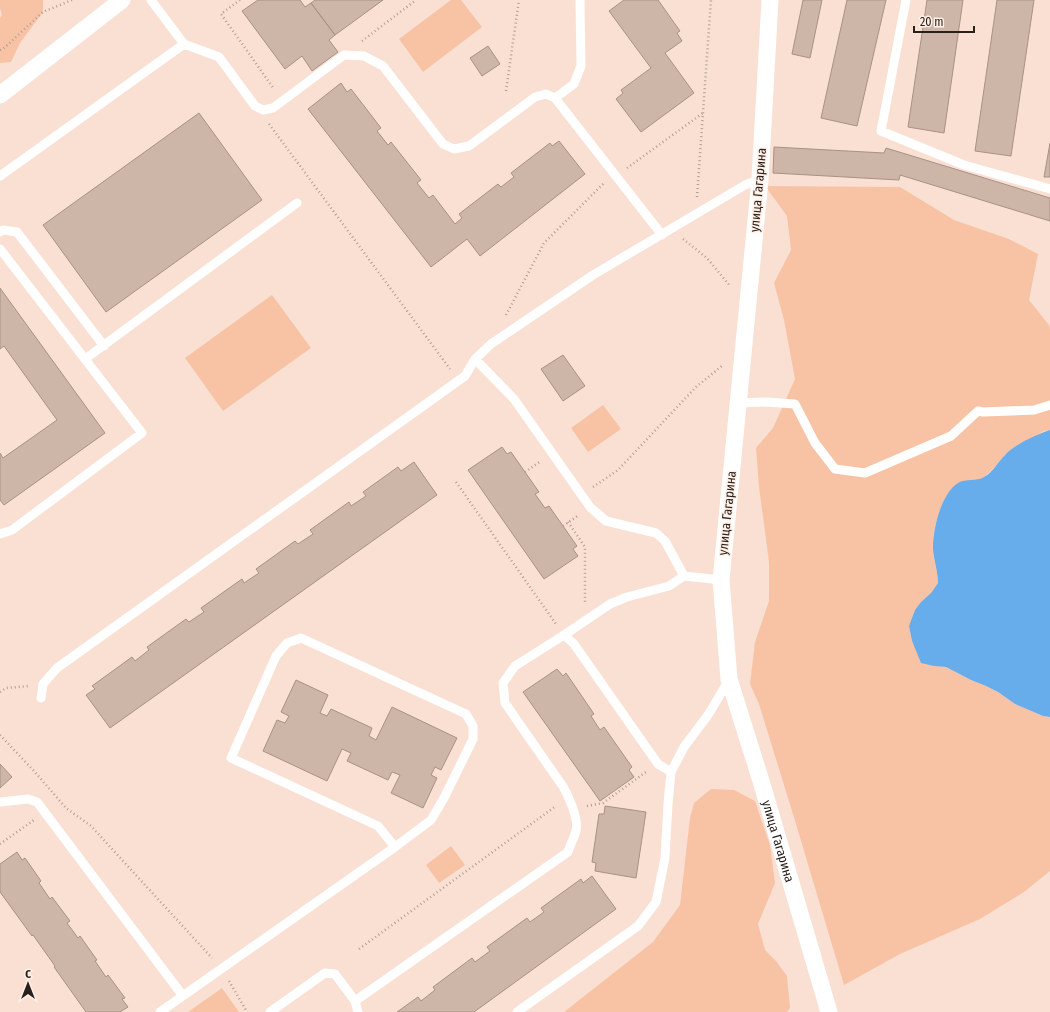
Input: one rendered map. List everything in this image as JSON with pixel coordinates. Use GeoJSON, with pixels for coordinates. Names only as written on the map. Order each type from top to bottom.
{"type":"FeatureCollection","features":[{"type":"Feature","properties":{"kind":"street"},"geometry":{"type":"LineString","coordinates":[[0,95],[122,0]]}},
{"type":"Feature","properties":{"kind":"street","name":"улица Гагарина"},"geometry":{"type":"LineString","coordinates":[[770,0],[760,179],[721,580],[729,679],[761,781],[829,1012]]}},
{"type":"Feature","properties":{"kind":"lane"},"geometry":{"type":"LineString","coordinates":[[152,0],[184,44],[219,58],[255,106],[263,110],[273,108],[344,55],[364,56],[383,66],[443,144],[454,149],[469,146],[535,97],[546,94],[555,98],[662,235]]}},
{"type":"Feature","properties":{"kind":"lane"},"geometry":{"type":"LineString","coordinates":[[555,98],[574,84],[581,66],[580,0]]}},
{"type":"Feature","properties":{"kind":"lane"},"geometry":{"type":"LineString","coordinates":[[906,0],[881,131],[964,165],[1050,189]]}},
{"type":"Feature","properties":{"kind":"lane"},"geometry":{"type":"LineString","coordinates":[[0,176],[184,44]]}},
{"type":"Feature","properties":{"kind":"lane"},"geometry":{"type":"LineString","coordinates":[[41,698],[43,684],[57,668],[465,376],[475,359],[492,344],[593,275],[745,186],[760,179]]}},
{"type":"Feature","properties":{"kind":"lane"},"geometry":{"type":"LineString","coordinates":[[85,359],[298,203]]}},
{"type":"Feature","properties":{"kind":"lane"},"geometry":{"type":"LineString","coordinates":[[0,232],[3,230],[17,232],[104,346]]}},
{"type":"Feature","properties":{"kind":"lane"},"geometry":{"type":"LineString","coordinates":[[0,248],[142,433],[12,530],[0,534]]}},
{"type":"Feature","properties":{"kind":"lane"},"geometry":{"type":"LineString","coordinates":[[475,359],[514,399],[590,507],[606,521],[656,533],[665,541],[684,576]]}},
{"type":"Feature","properties":{"kind":"lane"},"geometry":{"type":"LineString","coordinates":[[738,403],[767,402],[795,404],[815,443],[835,469],[865,473],[951,436],[978,411],[1034,410],[1050,405]]}},
{"type":"Feature","properties":{"kind":"lane"},"geometry":{"type":"LineString","coordinates":[[355,1001],[568,852],[577,829],[573,810],[564,788],[504,703],[503,683],[515,666],[610,604],[627,597],[669,586],[684,576],[721,580]]}},
{"type":"Feature","properties":{"kind":"lane"},"geometry":{"type":"LineString","coordinates":[[564,635],[574,644],[658,764],[671,772]]}},
{"type":"Feature","properties":{"kind":"lane"},"geometry":{"type":"LineString","coordinates":[[160,1012],[395,847],[431,820],[444,798],[473,739],[473,726],[466,714],[301,638],[287,643],[276,656],[231,758],[378,826],[395,847]]}},
{"type":"Feature","properties":{"kind":"lane"},"geometry":{"type":"LineString","coordinates":[[517,1012],[638,926],[656,902],[665,858],[671,772],[684,747],[708,715],[729,679]]}},
{"type":"Feature","properties":{"kind":"lane"},"geometry":{"type":"LineString","coordinates":[[0,802],[28,799],[37,802],[183,996]]}},
{"type":"Feature","properties":{"kind":"lane"},"geometry":{"type":"LineString","coordinates":[[270,1012],[325,973],[335,974],[355,1001],[358,1012]]}},
{"type":"Feature","properties":{"kind":"path"},"geometry":{"type":"LineString","coordinates":[[0,50],[3,49],[43,12],[72,0]]}},
{"type":"Feature","properties":{"kind":"path"},"geometry":{"type":"LineString","coordinates":[[240,0],[220,14],[282,101]]}},
{"type":"Feature","properties":{"kind":"path"},"geometry":{"type":"LineString","coordinates":[[344,55],[416,0]]}},
{"type":"Feature","properties":{"kind":"path"},"geometry":{"type":"LineString","coordinates":[[506,91],[519,0]]}},
{"type":"Feature","properties":{"kind":"path"},"geometry":{"type":"LineString","coordinates":[[696,215],[711,0]]}},
{"type":"Feature","properties":{"kind":"path"},"geometry":{"type":"LineString","coordinates":[[263,110],[269,124],[458,381]]}},
{"type":"Feature","properties":{"kind":"path"},"geometry":{"type":"LineString","coordinates":[[506,317],[544,244],[606,181],[626,170],[703,112]]}},
{"type":"Feature","properties":{"kind":"path"},"geometry":{"type":"LineString","coordinates":[[672,229],[707,258],[748,306]]}},
{"type":"Feature","properties":{"kind":"path"},"geometry":{"type":"LineString","coordinates":[[582,495],[618,470],[696,387],[744,348]]}},
{"type":"Feature","properties":{"kind":"path"},"geometry":{"type":"LineString","coordinates":[[456,482],[564,635]]}},
{"type":"Feature","properties":{"kind":"path"},"geometry":{"type":"LineString","coordinates":[[563,526],[590,507]]}},
{"type":"Feature","properties":{"kind":"path"},"geometry":{"type":"LineString","coordinates":[[568,522],[585,546],[584,622]]}},
{"type":"Feature","properties":{"kind":"path"},"geometry":{"type":"LineString","coordinates":[[0,692],[6,688],[15,687]]}},
{"type":"Feature","properties":{"kind":"path"},"geometry":{"type":"LineString","coordinates":[[0,735],[66,808],[91,826],[222,968],[246,1012]]}},
{"type":"Feature","properties":{"kind":"path"},"geometry":{"type":"LineString","coordinates":[[573,810],[602,803],[658,764]]}},
{"type":"Feature","properties":{"kind":"path"},"geometry":{"type":"LineString","coordinates":[[359,949],[568,798]]}},
{"type":"Feature","properties":{"kind":"path"},"geometry":{"type":"LineString","coordinates":[[0,844],[45,813]]}},
{"type":"Feature","properties":{"kind":"shaded area"},"geometry":{"type":"Polygon","coordinates":[[[0,0],[43,0],[43,12],[20,43],[11,62],[0,63],[0,18],[2,15],[0,0]]]}},
{"type":"Feature","properties":{"kind":"shaded area"},"geometry":{"type":"Polygon","coordinates":[[[451,0],[461,0],[482,27],[423,72],[399,39],[451,0]]]}},
{"type":"Feature","properties":{"kind":"shaded area"},"geometry":{"type":"Polygon","coordinates":[[[765,186],[900,187],[954,220],[1009,239],[1038,254],[1029,300],[1049,325],[1050,329],[1050,430],[1044,431],[1006,453],[998,464],[983,478],[948,493],[939,514],[933,537],[933,552],[938,583],[931,593],[921,602],[909,626],[912,641],[916,650],[934,666],[946,667],[998,692],[1015,704],[1043,716],[1050,717],[1050,871],[1024,892],[980,919],[900,954],[844,985],[759,704],[750,684],[755,642],[769,601],[769,562],[759,487],[756,448],[773,428],[795,379],[784,320],[774,283],[791,250],[787,216],[765,186]]]}},
{"type":"Feature","properties":{"kind":"shaded area"},"geometry":{"type":"Polygon","coordinates":[[[272,295],[311,348],[223,411],[185,358],[272,295]]]}},
{"type":"Feature","properties":{"kind":"shaded area"},"geometry":{"type":"Polygon","coordinates":[[[603,405],[621,429],[588,452],[571,428],[603,405]]]}},
{"type":"Feature","properties":{"kind":"shaded area"},"geometry":{"type":"Polygon","coordinates":[[[711,789],[734,790],[755,801],[770,845],[775,883],[758,924],[765,950],[776,961],[787,976],[790,1008],[787,1012],[564,1012],[653,942],[680,905],[690,818],[694,803],[711,789]]]}},
{"type":"Feature","properties":{"kind":"shaded area"},"geometry":{"type":"Polygon","coordinates":[[[451,846],[465,865],[439,883],[426,865],[451,846]]]}},
{"type":"Feature","properties":{"kind":"shaded area"},"geometry":{"type":"Polygon","coordinates":[[[222,988],[239,1012],[188,1012],[222,988]]]}},
{"type":"Feature","properties":{"kind":"water"},"geometry":{"type":"Polygon","coordinates":[[[1050,430],[1050,717],[1043,716],[1015,704],[998,692],[946,667],[921,663],[912,641],[909,626],[915,610],[938,583],[933,550],[934,533],[942,504],[952,488],[958,483],[978,479],[987,475],[993,470],[1008,451],[1039,434],[1050,430]]]}},
{"type":"Feature","properties":{"kind":"building"},"geometry":{"type":"Polygon","coordinates":[[[258,0],[300,0],[305,7],[311,3],[335,35],[329,40],[338,52],[312,71],[302,56],[285,69],[242,11],[258,0]]]}},
{"type":"Feature","properties":{"kind":"building"},"geometry":{"type":"Polygon","coordinates":[[[315,0],[383,0],[335,35],[311,3],[315,0]]]}},
{"type":"Feature","properties":{"kind":"building"},"geometry":{"type":"Polygon","coordinates":[[[624,0],[658,0],[680,31],[677,33],[682,41],[665,53],[694,93],[641,132],[616,99],[623,93],[621,90],[651,68],[609,11],[624,0]]]}},
{"type":"Feature","properties":{"kind":"building"},"geometry":{"type":"Polygon","coordinates":[[[803,0],[822,0],[810,58],[792,54],[803,0]]]}},
{"type":"Feature","properties":{"kind":"building"},"geometry":{"type":"Polygon","coordinates":[[[847,0],[886,0],[857,126],[821,118],[847,0]]]}},
{"type":"Feature","properties":{"kind":"building"},"geometry":{"type":"Polygon","coordinates":[[[927,0],[963,0],[944,133],[908,127],[927,0]]]}},
{"type":"Feature","properties":{"kind":"building"},"geometry":{"type":"Polygon","coordinates":[[[997,0],[1034,0],[1011,156],[975,151],[997,0]]]}},
{"type":"Feature","properties":{"kind":"building"},"geometry":{"type":"Polygon","coordinates":[[[488,46],[500,64],[482,76],[470,58],[488,46]]]}},
{"type":"Feature","properties":{"kind":"building"},"geometry":{"type":"Polygon","coordinates":[[[341,83],[347,92],[351,89],[381,128],[377,131],[388,145],[391,142],[421,180],[417,183],[429,198],[433,195],[455,224],[462,218],[459,214],[498,184],[501,187],[514,177],[511,173],[550,143],[552,146],[559,141],[585,174],[480,256],[467,239],[431,267],[308,109],[341,83]]]}},
{"type":"Feature","properties":{"kind":"building"},"geometry":{"type":"Polygon","coordinates":[[[199,113],[262,200],[106,312],[43,225],[199,113]]]}},
{"type":"Feature","properties":{"kind":"building"},"geometry":{"type":"Polygon","coordinates":[[[1050,143],[1050,177],[1044,177],[1050,143]]]}},
{"type":"Feature","properties":{"kind":"building"},"geometry":{"type":"Polygon","coordinates":[[[774,147],[884,153],[886,148],[1050,198],[1050,221],[900,175],[899,180],[773,173],[774,147]]]}},
{"type":"Feature","properties":{"kind":"building"},"geometry":{"type":"Polygon","coordinates":[[[0,288],[105,433],[4,505],[0,500],[0,453],[3,458],[57,420],[4,346],[0,349],[0,288]]]}},
{"type":"Feature","properties":{"kind":"building"},"geometry":{"type":"Polygon","coordinates":[[[563,355],[585,386],[563,401],[541,369],[563,355]]]}},
{"type":"Feature","properties":{"kind":"building"},"geometry":{"type":"Polygon","coordinates":[[[502,447],[507,454],[511,452],[539,492],[535,494],[545,508],[549,506],[577,546],[573,549],[578,556],[544,579],[468,470],[502,447]]]}},
{"type":"Feature","properties":{"kind":"building"},"geometry":{"type":"Polygon","coordinates":[[[414,462],[437,495],[110,728],[86,695],[95,689],[92,686],[132,657],[135,661],[149,650],[147,647],[186,619],[189,622],[204,612],[201,608],[242,579],[244,583],[259,573],[256,569],[295,541],[298,544],[313,534],[310,530],[349,502],[351,506],[366,496],[363,492],[398,467],[401,471],[414,462]]]}},
{"type":"Feature","properties":{"kind":"building"},"geometry":{"type":"Polygon","coordinates":[[[557,669],[563,676],[566,673],[594,714],[591,716],[600,730],[604,727],[632,767],[629,770],[634,777],[600,801],[523,692],[557,669]]]}},
{"type":"Feature","properties":{"kind":"building"},"geometry":{"type":"Polygon","coordinates":[[[296,680],[328,695],[320,713],[327,716],[331,709],[372,728],[369,736],[376,740],[392,707],[457,738],[441,770],[435,767],[431,775],[437,778],[423,808],[391,793],[400,775],[392,772],[388,780],[347,761],[351,753],[342,749],[327,781],[263,751],[277,720],[285,723],[289,716],[281,712],[296,680]]]}},
{"type":"Feature","properties":{"kind":"building"},"geometry":{"type":"Polygon","coordinates":[[[0,764],[12,777],[0,788],[0,764]]]}},
{"type":"Feature","properties":{"kind":"building"},"geometry":{"type":"Polygon","coordinates":[[[605,806],[646,812],[636,878],[595,871],[596,863],[592,862],[599,814],[604,814],[605,806]]]}},
{"type":"Feature","properties":{"kind":"building"},"geometry":{"type":"Polygon","coordinates":[[[17,852],[22,860],[25,858],[41,881],[39,883],[50,899],[52,897],[70,921],[67,923],[78,938],[80,936],[97,960],[95,961],[106,977],[108,975],[125,998],[122,999],[128,1007],[120,1012],[86,1012],[33,935],[32,936],[0,892],[0,864],[17,852]]]}},
{"type":"Feature","properties":{"kind":"building"},"geometry":{"type":"Polygon","coordinates":[[[592,876],[616,909],[474,1012],[397,1012],[418,997],[421,1001],[435,990],[433,987],[472,958],[475,962],[490,951],[487,947],[527,918],[530,922],[544,912],[541,908],[581,879],[583,883],[592,876]]]}}]}
